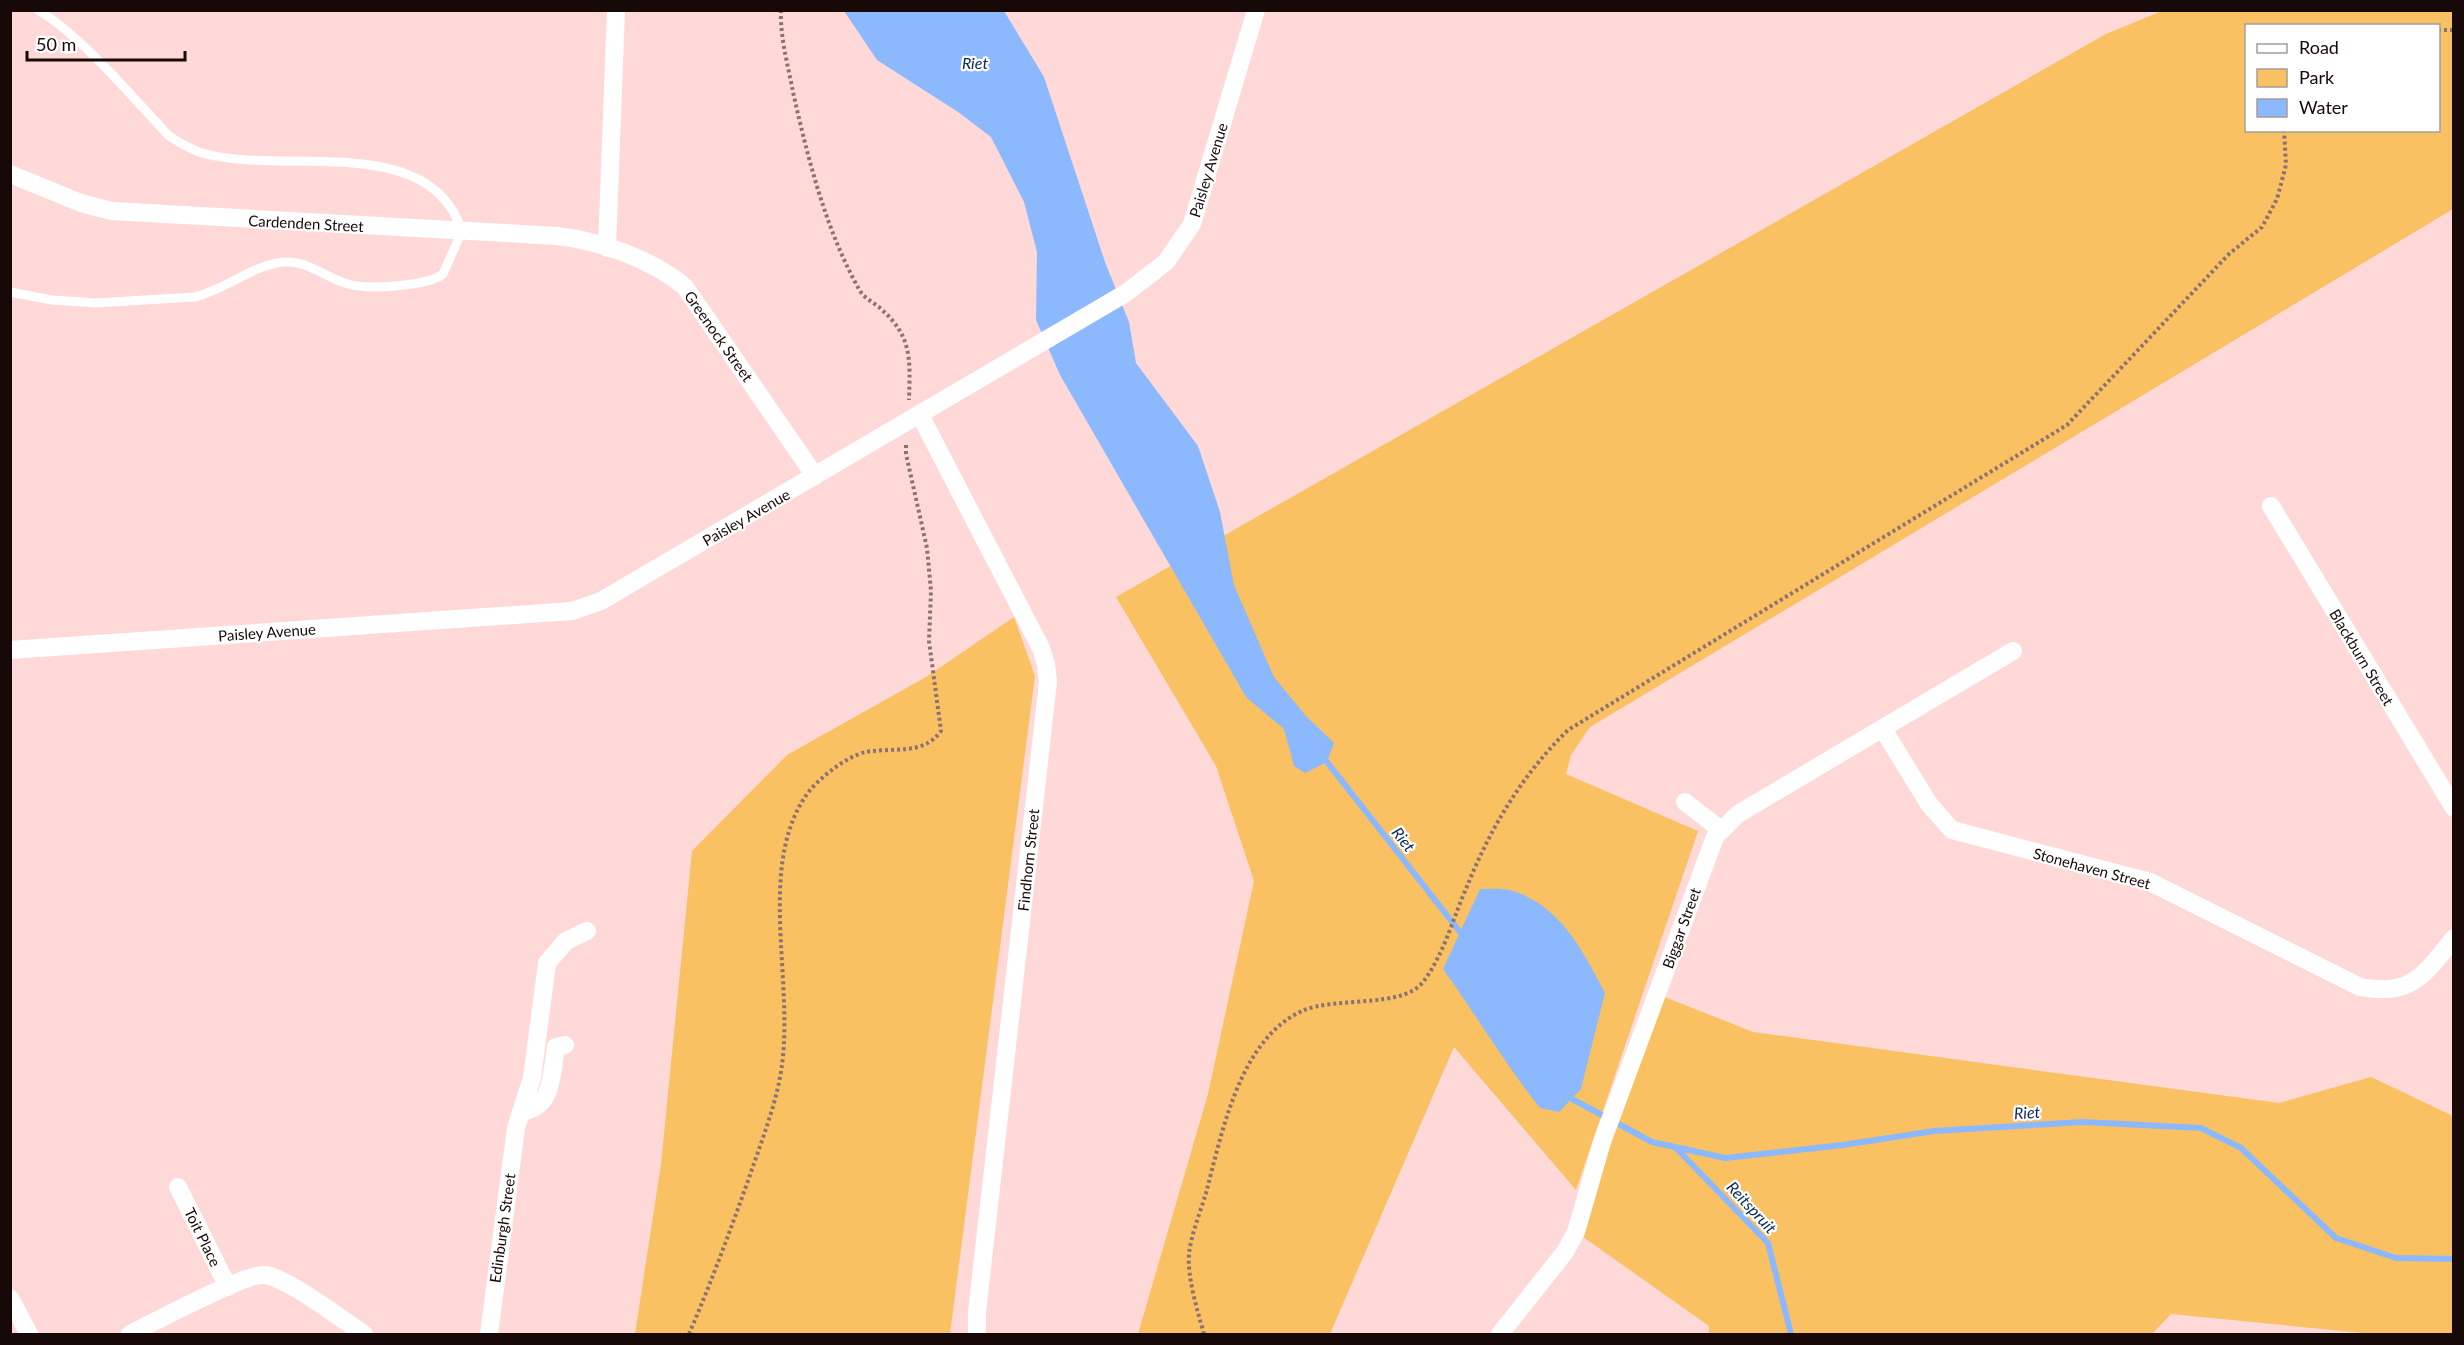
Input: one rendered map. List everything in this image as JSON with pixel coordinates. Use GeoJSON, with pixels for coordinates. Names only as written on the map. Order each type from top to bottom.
{"type":"FeatureCollection","features":[{"type":"Feature","properties":{"kind":"street"},"geometry":{"type":"LineString","coordinates":[[607,248],[616,10]]}},
{"type":"Feature","properties":{"kind":"street","name":"Paisley Avenue"},"geometry":{"type":"LineString","coordinates":[[10,650],[572,611],[601,601],[1126,293],[1166,262],[1192,224],[1256,10]]}},
{"type":"Feature","properties":{"kind":"street","name":"Cardenden Street"},"geometry":{"type":"LineString","coordinates":[[10,174],[90,206],[112,211],[556,236],[607,248]]}},
{"type":"Feature","properties":{"kind":"street","name":"Greenock Street"},"geometry":{"type":"LineString","coordinates":[[607,248],[660,269],[685,287],[815,476]]}},
{"type":"Feature","properties":{"kind":"street","name":"Findhorn Street"},"geometry":{"type":"LineString","coordinates":[[914,419],[1041,648],[1048,682],[977,1312],[977,1335]]}},
{"type":"Feature","properties":{"kind":"street","name":"Blackburn Street"},"geometry":{"type":"LineString","coordinates":[[2271,506],[2454,808]]}},
{"type":"Feature","properties":{"kind":"street","name":"Biggar Street"},"geometry":{"type":"LineString","coordinates":[[1500,1335],[1570,1243],[1620,1091],[1712,845],[1721,830],[1738,814],[2013,651]]}},
{"type":"Feature","properties":{"kind":"street","name":"Stonehaven Street"},"geometry":{"type":"LineString","coordinates":[[1883,729],[1933,810],[1952,830],[2150,882],[2360,987],[2378,991],[2405,986],[2423,975],[2454,938]]}},
{"type":"Feature","properties":{"kind":"street"},"geometry":{"type":"LineString","coordinates":[[1685,802],[1721,830]]}},
{"type":"Feature","properties":{"kind":"street","name":"Edinburgh Street"},"geometry":{"type":"LineString","coordinates":[[489,1335],[519,1116],[532,1078],[547,963],[566,941],[586,931]]}},
{"type":"Feature","properties":{"kind":"street"},"geometry":{"type":"LineString","coordinates":[[519,1116],[534,1110],[546,1097],[556,1047],[565,1045]]}},
{"type":"Feature","properties":{"kind":"street","name":"Toit Place"},"geometry":{"type":"LineString","coordinates":[[178,1187],[228,1287]]}},
{"type":"Feature","properties":{"kind":"street"},"geometry":{"type":"LineString","coordinates":[[130,1335],[149,1330],[228,1287],[256,1275],[269,1276],[364,1335]]}},
{"type":"Feature","properties":{"kind":"street"},"geometry":{"type":"LineString","coordinates":[[10,1298],[29,1335]]}},
{"type":"Feature","properties":{"kind":"lane"},"geometry":{"type":"LineString","coordinates":[[10,292],[52,300],[96,303],[194,297],[208,294],[267,266],[292,262],[350,285],[426,282],[443,274],[462,231],[453,209],[439,193],[424,183],[385,168],[361,163],[247,159],[206,154],[181,144],[169,136],[96,60],[38,10]]}},
{"type":"Feature","properties":{"kind":"path"},"geometry":{"type":"LineString","coordinates":[[689,1335],[719,1265],[778,1086],[786,1026],[780,861],[791,826],[805,797],[830,771],[864,753],[925,746],[934,741],[941,731],[929,641],[931,591],[927,548],[906,454],[914,419],[912,365],[897,325],[861,294],[836,238],[807,154],[782,40],[782,10]]}},
{"type":"Feature","properties":{"kind":"path"},"geometry":{"type":"LineString","coordinates":[[1204,1335],[1197,1313],[1189,1255],[1224,1123],[1252,1058],[1266,1039],[1301,1011],[1329,1002],[1386,999],[1406,994],[1421,986],[1431,971],[1471,876],[1513,794],[1542,756],[1568,730],[2067,425],[2229,254],[2262,227],[2277,199],[2286,165],[2284,132]]}},
{"type":"Feature","properties":{"kind":"green space"},"geometry":{"type":"Polygon","coordinates":[[[2162,11],[2453,11],[2453,209],[1590,727],[1571,755],[1566,774],[1698,831],[1576,1190],[1454,1047],[1330,1334],[1138,1334],[1208,1094],[1254,881],[1216,766],[1116,597],[2106,34],[2162,11]]]}},
{"type":"Feature","properties":{"kind":"green space"},"geometry":{"type":"Polygon","coordinates":[[[1014,617],[1035,676],[950,1334],[635,1334],[661,1164],[692,851],[787,755],[926,677],[1014,617]]]}},
{"type":"Feature","properties":{"kind":"green space"},"geometry":{"type":"Polygon","coordinates":[[[1657,994],[1753,1032],[2279,1103],[2371,1077],[2453,1116],[2453,1334],[2373,1334],[2171,1314],[2152,1334],[1709,1334],[1709,1326],[1576,1232],[1657,994]]]}},
{"type":"Feature","properties":{"kind":"water","name":"Riet"},"geometry":{"type":"Polygon","coordinates":[[[844,11],[1004,11],[1044,77],[1105,262],[1129,322],[1136,363],[1198,446],[1220,512],[1234,585],[1274,677],[1306,716],[1334,743],[1327,762],[1305,773],[1294,766],[1284,729],[1246,697],[1060,375],[1036,320],[1037,252],[1024,202],[991,137],[958,112],[877,60],[844,11]]]}},
{"type":"Feature","properties":{"kind":"water"},"geometry":{"type":"Polygon","coordinates":[[[1480,889],[1513,891],[1545,907],[1579,946],[1605,993],[1581,1089],[1559,1112],[1540,1108],[1443,969],[1480,889]]]}},
{"type":"Feature","properties":{"kind":"waterway","name":"Riet"},"geometry":{"type":"LineString","coordinates":[[1327,762],[1460,932]]}},
{"type":"Feature","properties":{"kind":"waterway","name":"Riet"},"geometry":{"type":"LineString","coordinates":[[1572,1099],[1652,1142],[1725,1158],[1843,1145],[1934,1131],[2083,1122],[2201,1128],[2241,1148],[2336,1238],[2396,1258],[2454,1259]]}},
{"type":"Feature","properties":{"kind":"waterway","name":"Reitspruit"},"geometry":{"type":"LineString","coordinates":[[1676,1148],[1768,1243],[1791,1334]]}}]}
